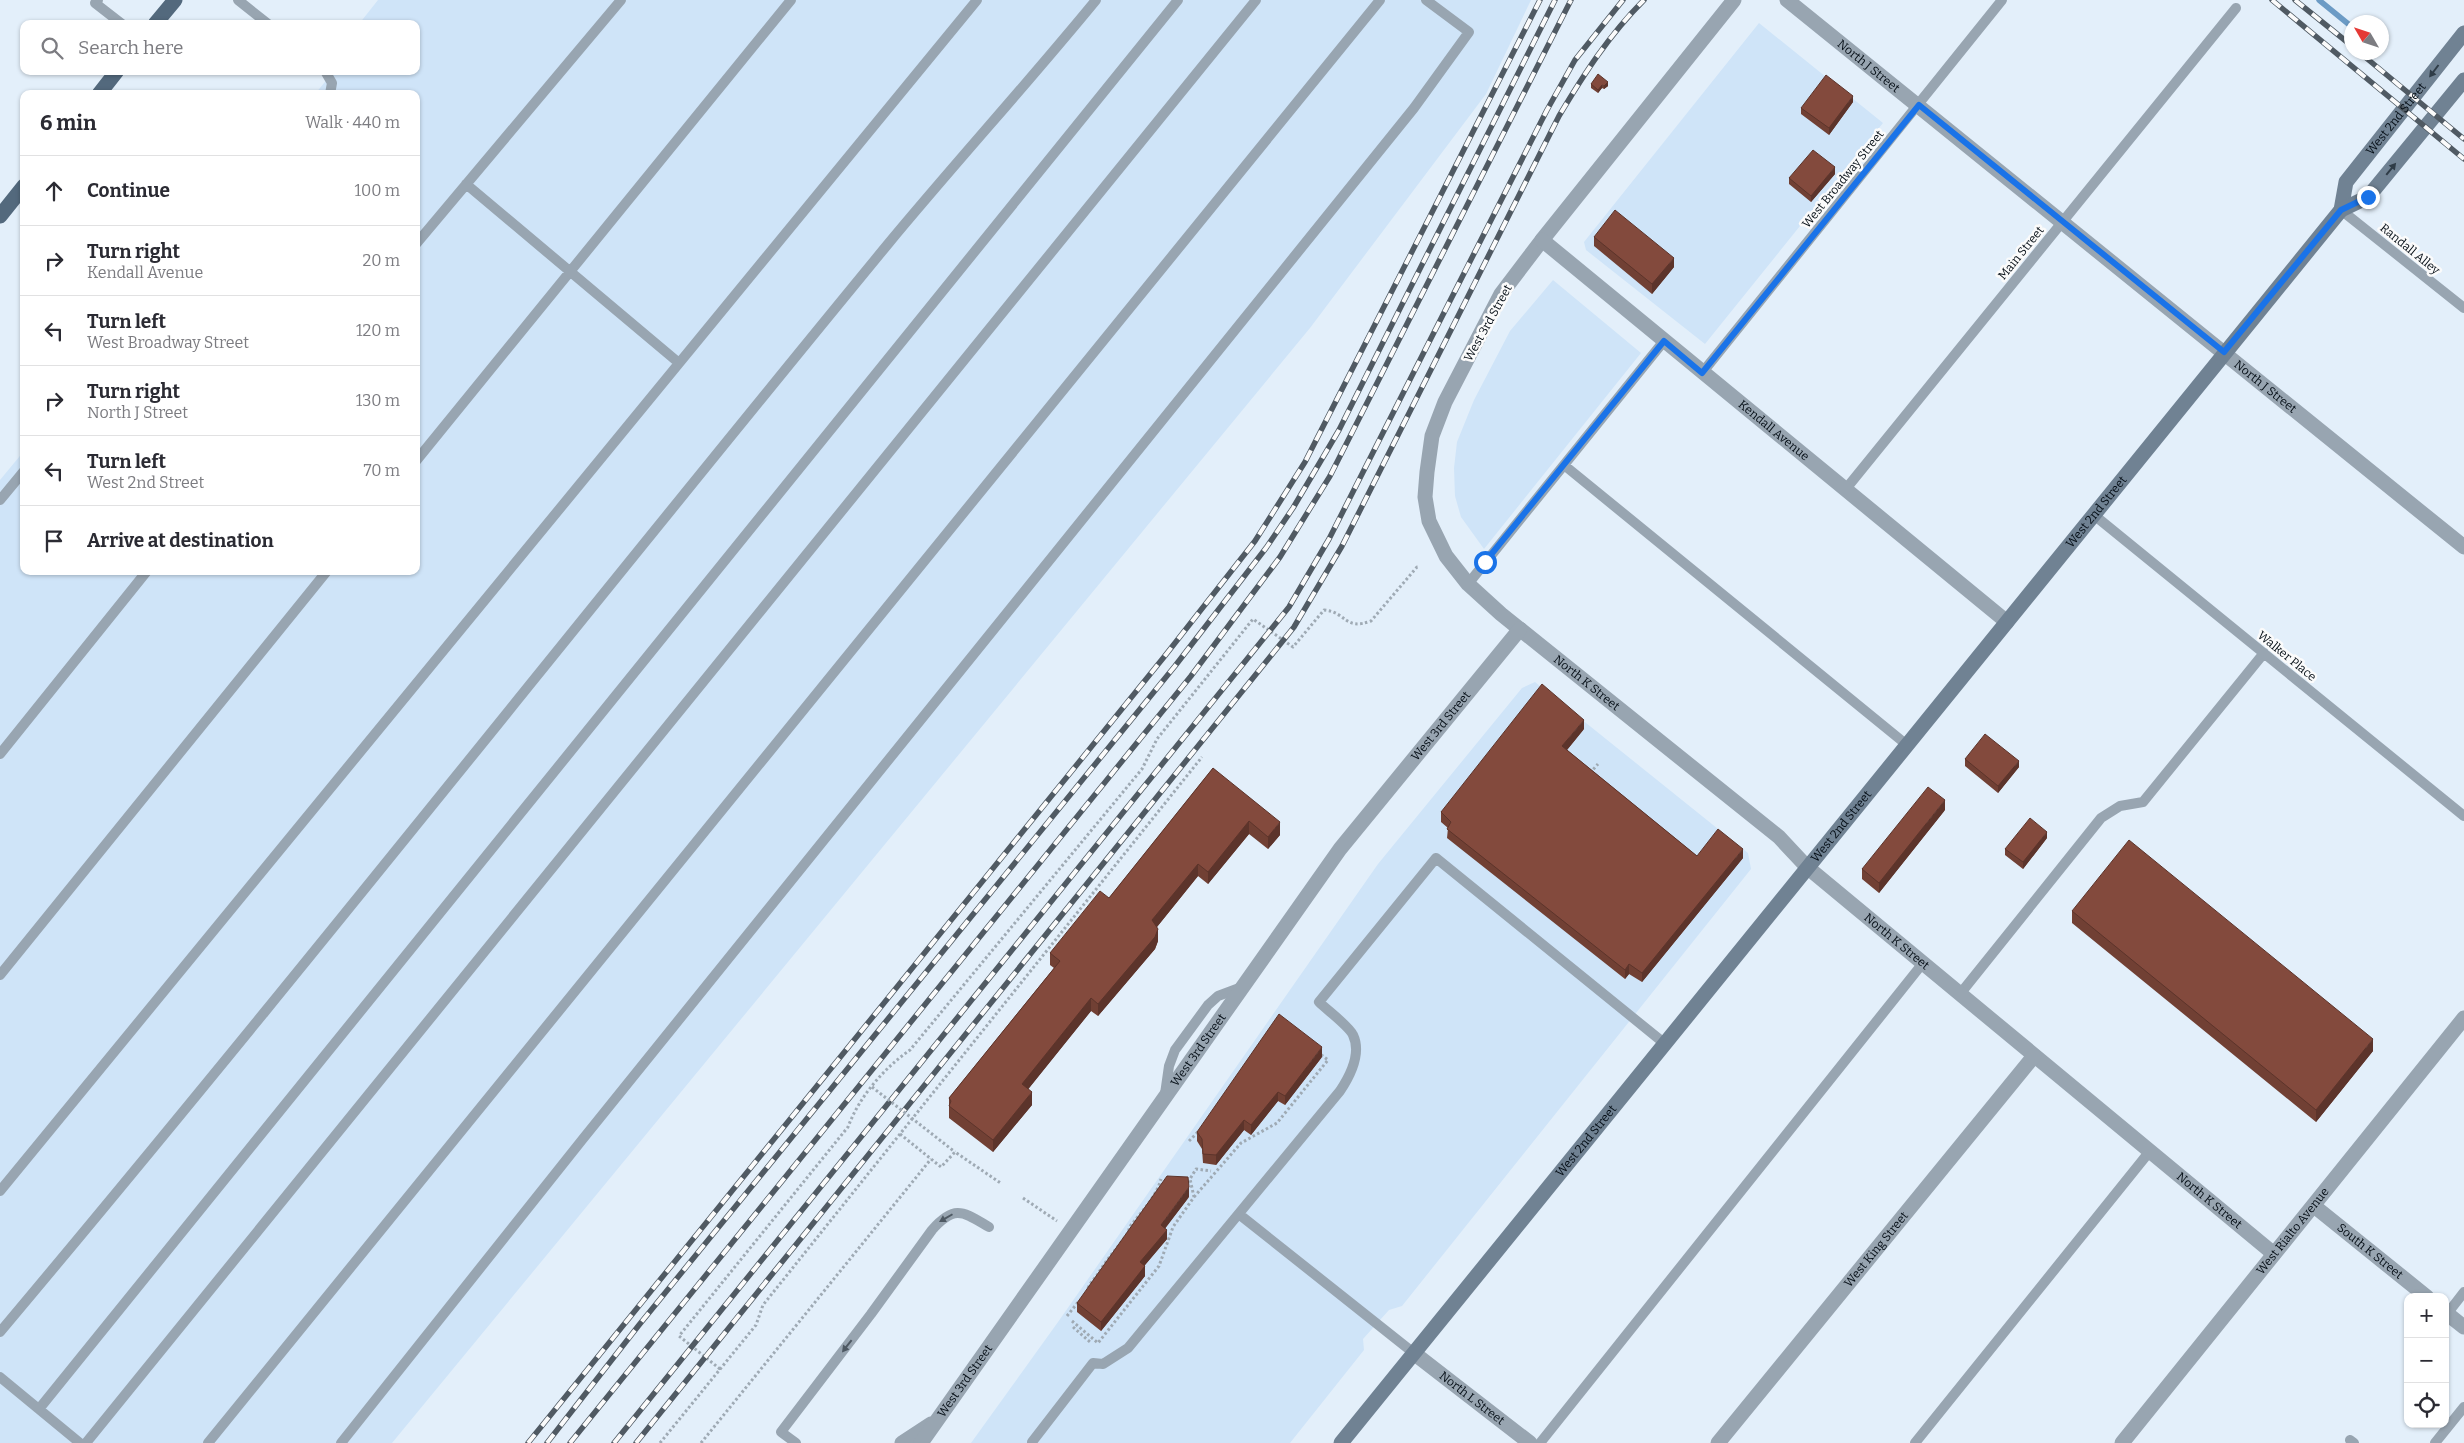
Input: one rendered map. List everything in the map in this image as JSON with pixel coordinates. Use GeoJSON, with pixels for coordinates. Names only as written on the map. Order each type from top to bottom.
{"type":"FeatureCollection","features":[{"type":"Feature","properties":{"kind":"main road"},"geometry":{"type":"LineString","coordinates":[[158,20],[175,0]]}},
{"type":"Feature","properties":{"kind":"main road","name":"West 2nd Street"},"geometry":{"type":"LineString","coordinates":[[2341,210],[2346,182],[2464,33]]}},
{"type":"Feature","properties":{"kind":"main road"},"geometry":{"type":"LineString","coordinates":[[102,90],[114,75]]}},
{"type":"Feature","properties":{"kind":"main road","name":"West 2nd Street"},"geometry":{"type":"LineString","coordinates":[[1341,1443],[2224,352],[2341,210],[2368,197],[2464,80]]}},
{"type":"Feature","properties":{"kind":"main road"},"geometry":{"type":"LineString","coordinates":[[0,216],[20,191]]}},
{"type":"Feature","properties":{"kind":"street","name":"West 3rd Street"},"geometry":{"type":"LineString","coordinates":[[921,1443],[1340,849],[1520,628],[1468,584],[1446,556],[1429,521],[1425,497],[1432,436],[1445,402],[1501,294],[1734,0]]}},
{"type":"Feature","properties":{"kind":"street","name":"North J Street"},"geometry":{"type":"LineString","coordinates":[[1787,0],[2063,221],[2464,547]]}},
{"type":"Feature","properties":{"kind":"street","name":"Kendall Avenue"},"geometry":{"type":"LineString","coordinates":[[1542,240],[2007,622]]}},
{"type":"Feature","properties":{"kind":"street","name":"North K Street"},"geometry":{"type":"LineString","coordinates":[[1520,628],[1779,837],[1807,867],[2274,1254]]}},
{"type":"Feature","properties":{"kind":"street","name":"West Rialto Avenue"},"geometry":{"type":"LineString","coordinates":[[2122,1443],[2464,1018]]}},
{"type":"Feature","properties":{"kind":"street","name":"West King Street"},"geometry":{"type":"LineString","coordinates":[[1718,1443],[2034,1056]]}},
{"type":"Feature","properties":{"kind":"street","name":"South K Street"},"geometry":{"type":"LineString","coordinates":[[2314,1206],[2421,1293]]}},
{"type":"Feature","properties":{"kind":"street"},"geometry":{"type":"LineString","coordinates":[[2449,1315],[2464,1327]]}},
{"type":"Feature","properties":{"kind":"street","name":"North L Street"},"geometry":{"type":"LineString","coordinates":[[1414,1354],[1530,1443]]}},
{"type":"Feature","properties":{"kind":"street"},"geometry":{"type":"LineString","coordinates":[[902,1443],[936,1420]]}},
{"type":"Feature","properties":{"kind":"lane"},"geometry":{"type":"LineString","coordinates":[[98,0],[95,3],[117,20]]}},
{"type":"Feature","properties":{"kind":"lane"},"geometry":{"type":"LineString","coordinates":[[238,0],[263,20]]}},
{"type":"Feature","properties":{"kind":"lane"},"geometry":{"type":"LineString","coordinates":[[420,239],[621,0]]}},
{"type":"Feature","properties":{"kind":"lane"},"geometry":{"type":"LineString","coordinates":[[420,456],[791,0]]}},
{"type":"Feature","properties":{"kind":"lane"},"geometry":{"type":"LineString","coordinates":[[0,1190],[977,0]]}},
{"type":"Feature","properties":{"kind":"lane"},"geometry":{"type":"LineString","coordinates":[[0,1332],[287,987],[891,241],[1038,72],[1096,0]]}},
{"type":"Feature","properties":{"kind":"lane"},"geometry":{"type":"LineString","coordinates":[[39,1409],[1178,0]]}},
{"type":"Feature","properties":{"kind":"lane"},"geometry":{"type":"LineString","coordinates":[[86,1443],[1256,0]]}},
{"type":"Feature","properties":{"kind":"lane"},"geometry":{"type":"LineString","coordinates":[[208,1443],[1380,0]]}},
{"type":"Feature","properties":{"kind":"lane"},"geometry":{"type":"LineString","coordinates":[[341,1443],[575,1148],[1414,108],[1469,32],[1426,0]]}},
{"type":"Feature","properties":{"kind":"lane","name":"West Broadway Street"},"geometry":{"type":"LineString","coordinates":[[1702,373],[2002,0]]}},
{"type":"Feature","properties":{"kind":"lane","name":"Main Street"},"geometry":{"type":"LineString","coordinates":[[1845,490],[2236,8]]}},
{"type":"Feature","properties":{"kind":"lane"},"geometry":{"type":"LineString","coordinates":[[328,75],[332,83],[331,90]]}},
{"type":"Feature","properties":{"kind":"lane"},"geometry":{"type":"LineString","coordinates":[[466,184],[679,363]]}},
{"type":"Feature","properties":{"kind":"lane","name":"Randall Alley"},"geometry":{"type":"LineString","coordinates":[[2341,210],[2464,308]]}},
{"type":"Feature","properties":{"kind":"lane"},"geometry":{"type":"LineString","coordinates":[[1468,584],[1664,341]]}},
{"type":"Feature","properties":{"kind":"lane"},"geometry":{"type":"LineString","coordinates":[[1564,465],[1907,745]]}},
{"type":"Feature","properties":{"kind":"lane"},"geometry":{"type":"LineString","coordinates":[[0,500],[20,476]]}},
{"type":"Feature","properties":{"kind":"lane","name":"Walker Place"},"geometry":{"type":"LineString","coordinates":[[2094,515],[2464,816]]}},
{"type":"Feature","properties":{"kind":"lane"},"geometry":{"type":"LineString","coordinates":[[0,754],[144,575]]}},
{"type":"Feature","properties":{"kind":"lane"},"geometry":{"type":"LineString","coordinates":[[0,974],[324,575]]}},
{"type":"Feature","properties":{"kind":"lane"},"geometry":{"type":"LineString","coordinates":[[1960,994],[2101,818],[2120,806],[2143,802],[2264,653]]}},
{"type":"Feature","properties":{"kind":"lane"},"geometry":{"type":"LineString","coordinates":[[1032,1442],[1093,1363],[1103,1364],[1118,1357],[1128,1348],[1240,1215],[1340,1091],[1350,1075],[1356,1051],[1353,1034],[1318,1002],[1436,858],[1664,1043]]}},
{"type":"Feature","properties":{"kind":"lane"},"geometry":{"type":"LineString","coordinates":[[1540,1443],[1923,963]]}},
{"type":"Feature","properties":{"kind":"lane"},"geometry":{"type":"LineString","coordinates":[[1915,1443],[2150,1152]]}},
{"type":"Feature","properties":{"kind":"lane"},"geometry":{"type":"LineString","coordinates":[[796,1443],[781,1432],[939,1222],[957,1212],[965,1212],[989,1227]]}},
{"type":"Feature","properties":{"kind":"lane"},"geometry":{"type":"LineString","coordinates":[[1240,1215],[1414,1354]]}},
{"type":"Feature","properties":{"kind":"lane"},"geometry":{"type":"LineString","coordinates":[[2449,1310],[2464,1292]]}},
{"type":"Feature","properties":{"kind":"lane"},"geometry":{"type":"LineString","coordinates":[[0,1377],[80,1443]]}},
{"type":"Feature","properties":{"kind":"lane"},"geometry":{"type":"LineString","coordinates":[[2435,1443],[2464,1407]]}},
{"type":"Feature","properties":{"kind":"path"},"geometry":{"type":"LineString","coordinates":[[720,1369],[678,1336],[848,1127],[854,1110],[892,1063],[910,1050],[1142,768],[1157,738],[1253,620],[1293,647],[1324,610],[1334,611],[1350,624],[1360,625],[1370,621],[1417,567],[1420,567]]}},
{"type":"Feature","properties":{"kind":"path"},"geometry":{"type":"LineString","coordinates":[[660,1443],[756,1325],[762,1305],[1202,757]]}},
{"type":"Feature","properties":{"kind":"path"},"geometry":{"type":"LineString","coordinates":[[1587,776],[1598,764]]}},
{"type":"Feature","properties":{"kind":"path"},"geometry":{"type":"LineString","coordinates":[[1072,1320],[1098,1343],[1159,1266],[1173,1227],[1194,1197],[1241,1143],[1277,1123],[1328,1060],[1313,1048]]}},
{"type":"Feature","properties":{"kind":"path"},"geometry":{"type":"LineString","coordinates":[[872,1088],[955,1152],[1002,1184]]}},
{"type":"Feature","properties":{"kind":"path"},"geometry":{"type":"LineString","coordinates":[[1188,1141],[1202,1127]]}},
{"type":"Feature","properties":{"kind":"path"},"geometry":{"type":"LineString","coordinates":[[900,1134],[941,1167],[955,1152]]}},
{"type":"Feature","properties":{"kind":"path"},"geometry":{"type":"LineString","coordinates":[[701,1443],[931,1159]]}},
{"type":"Feature","properties":{"kind":"path"},"geometry":{"type":"LineString","coordinates":[[1194,1197],[1190,1179],[1196,1169],[1210,1171]]}},
{"type":"Feature","properties":{"kind":"path"},"geometry":{"type":"LineString","coordinates":[[1086,1292],[1091,1281],[1099,1274],[1103,1264],[1127,1234],[1131,1224],[1139,1218],[1142,1209],[1149,1204],[1152,1195],[1158,1190],[1161,1179]]}},
{"type":"Feature","properties":{"kind":"path"},"geometry":{"type":"LineString","coordinates":[[1023,1198],[1060,1223]]}},
{"type":"Feature","properties":{"kind":"path"},"geometry":{"type":"LineString","coordinates":[[1067,1316],[1075,1308],[1081,1297]]}},
{"type":"Feature","properties":{"kind":"path"},"geometry":{"type":"LineString","coordinates":[[1073,1327],[1090,1342]]}},
{"type":"Feature","properties":{"kind":"shaded area"},"geometry":{"type":"Polygon","coordinates":[[[378,0],[1531,0],[1486,94],[1310,328],[392,1443],[0,1443],[0,480],[20,456],[20,575],[420,575],[420,90],[318,90],[331,75],[420,75],[420,20],[362,20],[378,0]]]}},
{"type":"Feature","properties":{"kind":"shaded area"},"geometry":{"type":"Polygon","coordinates":[[[1759,23],[1883,123],[1705,344],[1586,250],[1584,242],[1759,23]]]}},
{"type":"Feature","properties":{"kind":"shaded area"},"geometry":{"type":"Polygon","coordinates":[[[1553,280],[1641,353],[1484,549],[1461,517],[1455,496],[1454,468],[1457,442],[1474,400],[1510,331],[1553,280]]]}},
{"type":"Feature","properties":{"kind":"shaded area"},"geometry":{"type":"Polygon","coordinates":[[[1535,682],[1748,853],[1751,869],[1402,1306],[1389,1310],[1363,1339],[1364,1350],[1290,1443],[971,1443],[1058,1322],[1378,864],[1522,688],[1535,682]]]}},
{"type":"Feature","properties":{"kind":"building"},"geometry":{"type":"Polygon","coordinates":[[[1598,74],[1608,82],[1598,90],[1591,84],[1598,74]]]}},
{"type":"Feature","properties":{"kind":"building"},"geometry":{"type":"Polygon","coordinates":[[[1826,75],[1853,96],[1829,128],[1801,108],[1826,75]]]}},
{"type":"Feature","properties":{"kind":"building"},"geometry":{"type":"Polygon","coordinates":[[[1813,150],[1835,167],[1811,196],[1789,178],[1813,150]]]}},
{"type":"Feature","properties":{"kind":"building"},"geometry":{"type":"Polygon","coordinates":[[[1615,210],[1674,258],[1652,284],[1594,237],[1615,210]]]}},
{"type":"Feature","properties":{"kind":"building"},"geometry":{"type":"Polygon","coordinates":[[[1542,684],[1584,720],[1562,746],[1697,856],[1718,829],[1743,849],[1642,973],[1629,964],[1625,970],[1447,829],[1451,822],[1441,812],[1542,684]]]}},
{"type":"Feature","properties":{"kind":"building"},"geometry":{"type":"Polygon","coordinates":[[[1985,734],[2019,761],[1998,786],[1965,759],[1985,734]]]}},
{"type":"Feature","properties":{"kind":"building"},"geometry":{"type":"Polygon","coordinates":[[[1213,768],[1280,822],[1268,837],[1249,821],[1208,872],[1198,864],[1152,920],[1158,929],[1155,937],[1098,1004],[1091,998],[1022,1084],[1032,1092],[993,1140],[949,1106],[951,1101],[949,1098],[1060,961],[1050,953],[1100,891],[1109,898],[1213,768]]]}},
{"type":"Feature","properties":{"kind":"building"},"geometry":{"type":"Polygon","coordinates":[[[1928,787],[1945,800],[1879,883],[1862,869],[1928,787]]]}},
{"type":"Feature","properties":{"kind":"building"},"geometry":{"type":"Polygon","coordinates":[[[2030,818],[2047,832],[2023,862],[2005,849],[2030,818]]]}},
{"type":"Feature","properties":{"kind":"building"},"geometry":{"type":"Polygon","coordinates":[[[2129,840],[2373,1039],[2316,1110],[2072,911],[2129,840]]]}},
{"type":"Feature","properties":{"kind":"building"},"geometry":{"type":"Polygon","coordinates":[[[1279,1014],[1322,1047],[1285,1096],[1278,1092],[1251,1125],[1244,1120],[1216,1155],[1203,1154],[1202,1139],[1197,1132],[1279,1014]]]}},
{"type":"Feature","properties":{"kind":"building"},"geometry":{"type":"Polygon","coordinates":[[[1167,1176],[1188,1177],[1189,1187],[1161,1225],[1167,1230],[1140,1262],[1145,1266],[1101,1322],[1077,1303],[1167,1176]]]}},
{"type":"Feature","properties":{"kind":"waterway"},"geometry":{"type":"LineString","coordinates":[[2319,0],[2344,20]]}},
{"type":"Feature","properties":{"kind":"railway"},"geometry":{"type":"LineString","coordinates":[[528,1443],[1164,657],[1255,541],[1305,462],[1540,0]]}},
{"type":"Feature","properties":{"kind":"railway"},"geometry":{"type":"LineString","coordinates":[[547,1443],[639,1325],[1175,666],[1266,548],[1293,508],[1339,430],[1555,0]]}},
{"type":"Feature","properties":{"kind":"railway"},"geometry":{"type":"LineString","coordinates":[[570,1443],[1191,676],[1280,557],[1330,476],[1571,0]]}},
{"type":"Feature","properties":{"kind":"railway"},"geometry":{"type":"LineString","coordinates":[[614,1443],[1289,607],[1329,539],[1547,110],[1575,60],[1623,0]]}},
{"type":"Feature","properties":{"kind":"railway"},"geometry":{"type":"LineString","coordinates":[[636,1443],[1294,627],[1342,546],[1559,116],[1598,55],[1619,27],[1644,0]]}},
{"type":"Feature","properties":{"kind":"railway"},"geometry":{"type":"LineString","coordinates":[[2272,0],[2464,159]]}},
{"type":"Feature","properties":{"kind":"railway"},"geometry":{"type":"LineString","coordinates":[[2295,0],[2344,40]]}},
{"type":"Feature","properties":{"kind":"railway"},"geometry":{"type":"LineString","coordinates":[[2369,60],[2464,139]]}},
{"type":"Feature","properties":{"kind":"route"},"geometry":{"type":"LineString","coordinates":[[1485,562],[1664,341],[1702,373],[1919,105],[2224,352],[2341,210],[2368,197]]}}]}
